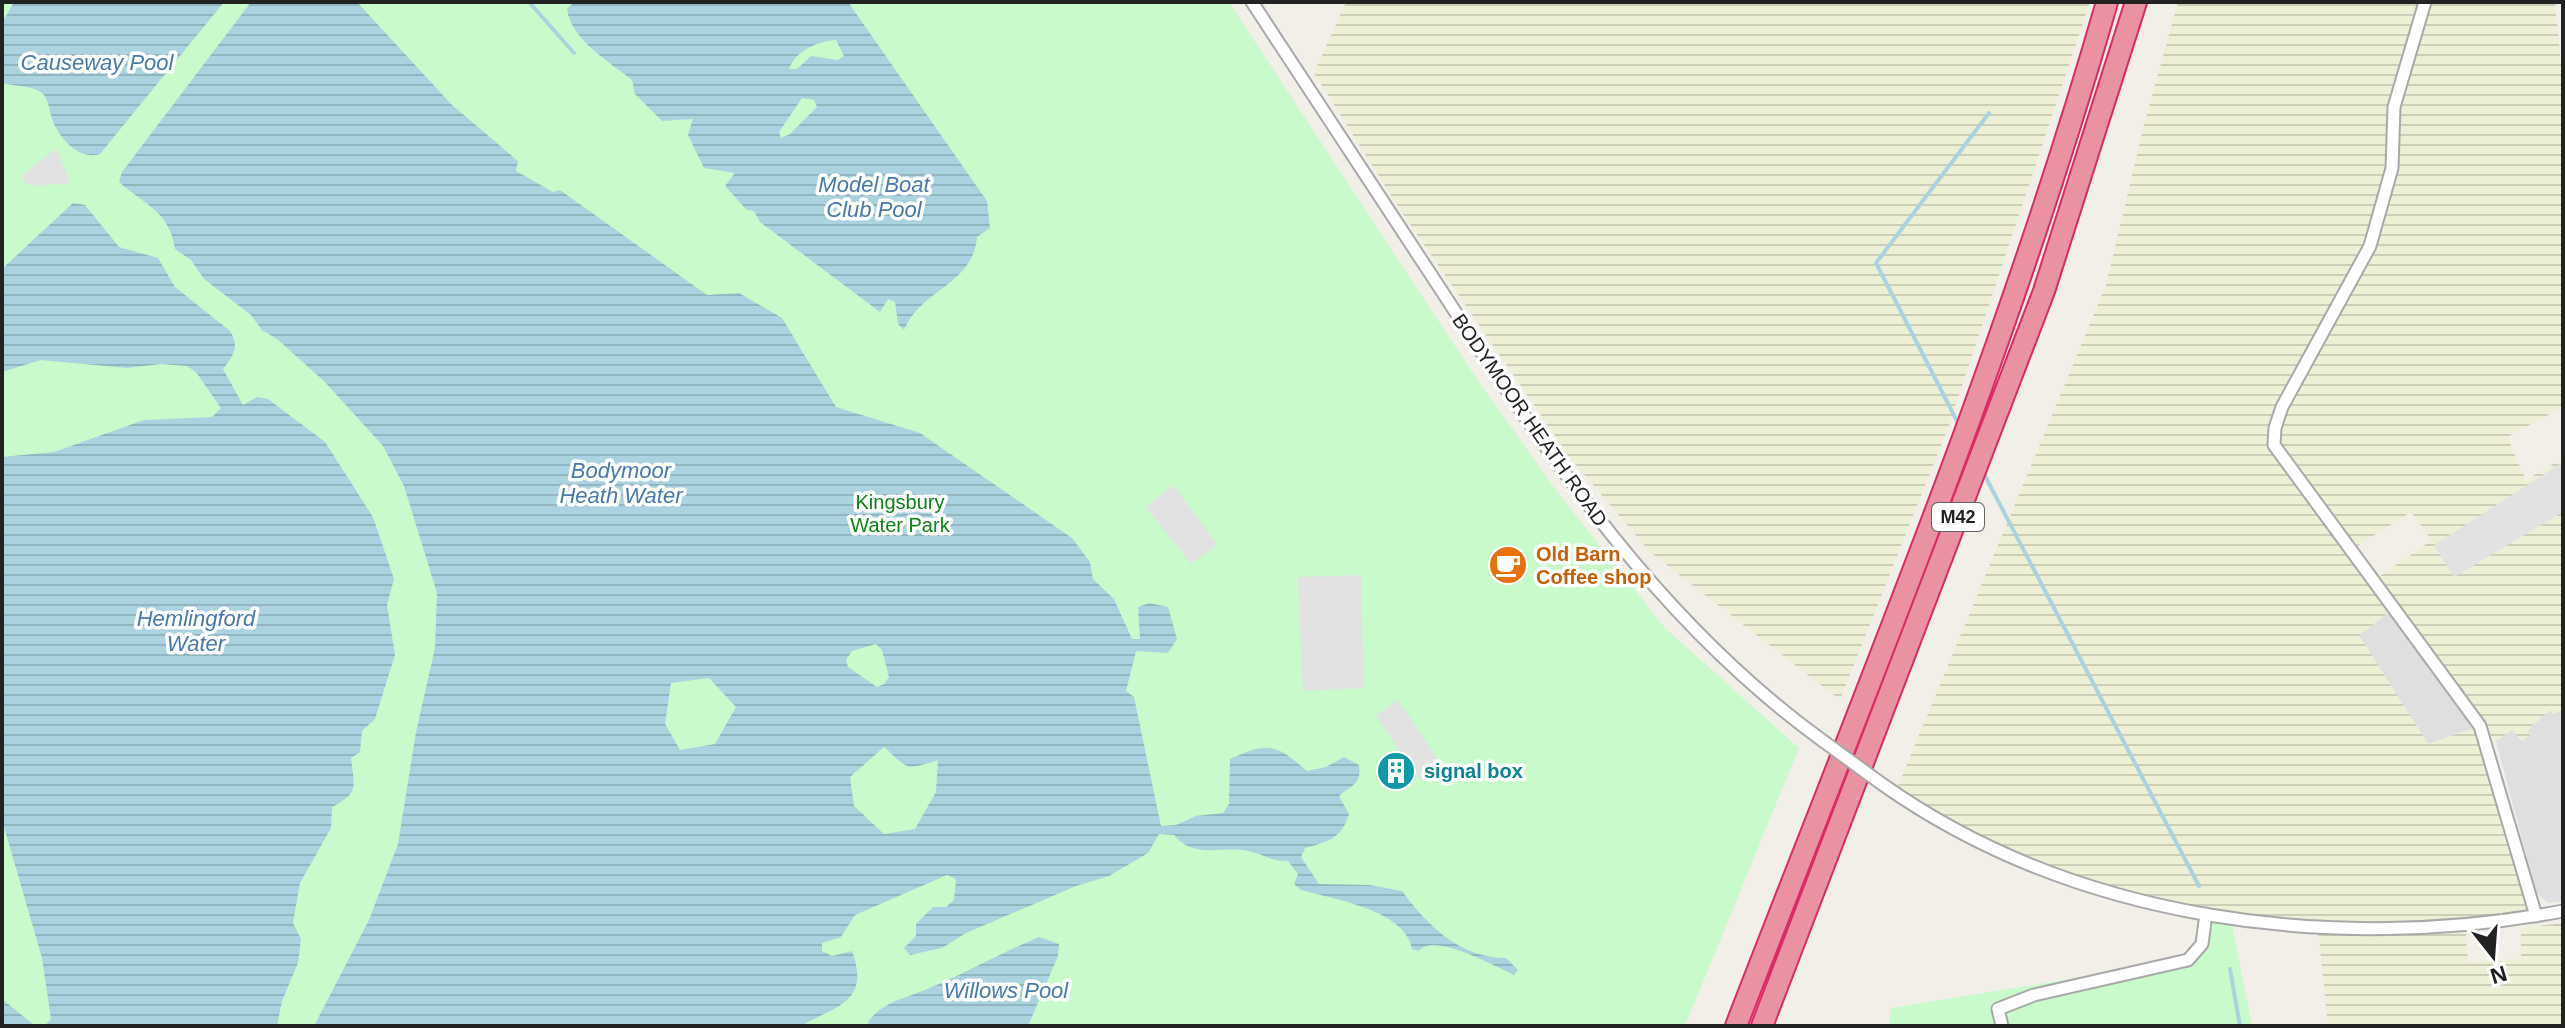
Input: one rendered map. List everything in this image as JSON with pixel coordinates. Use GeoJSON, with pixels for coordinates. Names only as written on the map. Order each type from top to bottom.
{"type":"FeatureCollection","features":[{"type":"Feature","properties":{"kind":"highway","name":"M42"},"geometry":{"type":"LineString","coordinates":[[1736,1026],[1931,529],[2019,277],[2107,2]]}},
{"type":"Feature","properties":{"kind":"highway","name":"M42"},"geometry":{"type":"LineString","coordinates":[[1762,1026],[2044,291],[2136,2]]}},
{"type":"Feature","properties":{"kind":"street","name":"BODYMOOR HEATH ROAD"},"geometry":{"type":"LineString","coordinates":[[1252,2],[1583,503],[1685,620],[1776,707],[1882,784],[1960,829],[2052,873],[2206,914],[2267,925],[2349,930],[2435,928],[2563,911]]}},
{"type":"Feature","properties":{"kind":"street"},"geometry":{"type":"LineString","coordinates":[[2425,2],[2394,107],[2392,168],[2384,207],[2370,246],[2282,407],[2275,428],[2274,445],[2486,736],[2536,916]]}},
{"type":"Feature","properties":{"kind":"street"},"geometry":{"type":"LineString","coordinates":[[2002,1026],[1998,1009],[2034,995],[2188,960],[2198,953],[2202,944],[2206,914]]}},
{"type":"Feature","properties":{"kind":"shaded area"},"geometry":{"type":"Polygon","coordinates":[[[56,149],[71,183],[34,186],[25,183],[22,175],[56,149]]]}},
{"type":"Feature","properties":{"kind":"shaded area"},"geometry":{"type":"Polygon","coordinates":[[[2563,462],[2563,512],[2454,577],[2434,545],[2563,462]]]}},
{"type":"Feature","properties":{"kind":"shaded area"},"geometry":{"type":"Polygon","coordinates":[[[1173,485],[1218,545],[1191,564],[1146,507],[1173,485]]]}},
{"type":"Feature","properties":{"kind":"shaded area"},"geometry":{"type":"Polygon","coordinates":[[[1361,575],[1364,688],[1303,691],[1298,577],[1361,575]]]}},
{"type":"Feature","properties":{"kind":"shaded area"},"geometry":{"type":"Polygon","coordinates":[[[2392,609],[2480,726],[2428,744],[2358,634],[2392,609]]]}},
{"type":"Feature","properties":{"kind":"shaded area"},"geometry":{"type":"Polygon","coordinates":[[[1398,700],[1442,765],[1420,780],[1376,716],[1398,700]]]}},
{"type":"Feature","properties":{"kind":"shaded area"},"geometry":{"type":"Polygon","coordinates":[[[2563,709],[2563,901],[2548,903],[2536,892],[2496,741],[2513,729],[2523,741],[2531,726],[2551,710],[2554,714],[2563,709]]]}},
{"type":"Feature","properties":{"kind":"green space","name":"Kingsbury Water Park"},"geometry":{"type":"Polygon","coordinates":[[[2,2],[1229,2],[1476,378],[1558,493],[1665,628],[1799,748],[1685,1026],[2,1026],[2,2]]]}},
{"type":"Feature","properties":{"kind":"green space"},"geometry":{"type":"Polygon","coordinates":[[[1346,2],[2090,2],[1948,428],[1840,700],[1650,552],[1571,459],[1401,211],[1314,73],[1346,2]]]}},
{"type":"Feature","properties":{"kind":"green space"},"geometry":{"type":"Polygon","coordinates":[[[2178,2],[2555,2],[2563,86],[2563,407],[2507,437],[2526,480],[2563,458],[2563,709],[2554,714],[2551,710],[2531,726],[2528,731],[2530,735],[2522,741],[2512,730],[2489,746],[2536,916],[2465,925],[2468,963],[2521,959],[2521,928],[2563,923],[2563,1026],[2328,1026],[2318,929],[2231,920],[2052,873],[1895,793],[2106,285],[2145,121],[2178,2]],[[2411,512],[2351,550],[2373,581],[2432,540],[2411,512]],[[2392,610],[2359,635],[2428,744],[2480,726],[2392,610]]]}},
{"type":"Feature","properties":{"kind":"green space"},"geometry":{"type":"Polygon","coordinates":[[[2206,914],[2231,920],[2252,1026],[1889,1026],[1891,1008],[2188,960],[2198,953],[2206,914]]]}},
{"type":"Feature","properties":{"kind":"water","name":"Causeway Pool"},"geometry":{"type":"Polygon","coordinates":[[[14,2],[224,2],[100,154],[93,155],[73,148],[58,132],[41,92],[2,83],[2,23],[14,2]]]}},
{"type":"Feature","properties":{"kind":"water","name":"Bodymoor Heath Water"},"geometry":{"type":"Polygon","coordinates":[[[251,2],[357,2],[451,104],[518,161],[516,171],[553,192],[560,190],[707,295],[739,293],[782,318],[836,407],[920,433],[1072,538],[1090,562],[1093,579],[1114,599],[1132,639],[1140,639],[1138,607],[1149,603],[1168,607],[1177,639],[1168,653],[1136,651],[1126,691],[1134,697],[1161,826],[1176,825],[1196,816],[1223,813],[1229,804],[1230,759],[1243,753],[1272,748],[1307,771],[1326,767],[1344,757],[1359,765],[1359,777],[1355,784],[1339,796],[1349,814],[1346,822],[1333,838],[1305,848],[1301,857],[1319,884],[1370,885],[1402,891],[1446,938],[1489,957],[1506,958],[1518,970],[1514,975],[1479,958],[1437,945],[1419,951],[1412,949],[1407,936],[1383,916],[1349,902],[1301,890],[1294,884],[1298,874],[1288,861],[1242,850],[1191,848],[1174,835],[1159,834],[1148,853],[1109,876],[1076,886],[966,933],[942,948],[910,955],[904,948],[916,936],[916,924],[933,907],[946,907],[954,900],[956,879],[947,875],[855,915],[841,937],[822,943],[822,951],[832,956],[852,951],[857,968],[853,992],[837,1007],[801,1026],[314,1026],[369,920],[398,844],[416,732],[435,648],[437,593],[404,486],[383,446],[325,382],[277,339],[262,330],[251,315],[204,279],[191,260],[175,249],[172,236],[161,217],[119,182],[122,172],[251,2]],[[876,644],[852,651],[846,660],[848,667],[877,687],[889,677],[882,650],[876,644]],[[709,678],[671,683],[665,724],[680,750],[715,744],[736,707],[709,678]],[[884,747],[850,777],[854,806],[884,834],[915,829],[936,792],[938,760],[908,766],[884,747]]]}},
{"type":"Feature","properties":{"kind":"water","name":"Model Boat Club Pool"},"geometry":{"type":"Polygon","coordinates":[[[848,2],[987,201],[990,228],[977,237],[966,266],[922,304],[904,330],[898,324],[895,302],[888,299],[880,312],[760,222],[754,211],[747,210],[725,186],[735,173],[704,168],[688,135],[693,119],[662,121],[635,94],[632,80],[576,31],[567,9],[573,3],[848,2]],[[836,40],[808,48],[796,57],[789,69],[797,69],[811,56],[838,60],[844,56],[836,40]],[[802,98],[779,132],[781,138],[790,134],[817,107],[814,100],[802,98]]]}},
{"type":"Feature","properties":{"kind":"water","name":"Hemlingford Water"},"geometry":{"type":"Polygon","coordinates":[[[73,203],[85,205],[119,247],[158,258],[175,287],[230,331],[235,342],[234,351],[223,369],[243,405],[257,397],[268,399],[325,442],[373,517],[394,579],[387,605],[395,655],[375,719],[362,731],[360,752],[351,758],[351,793],[332,807],[331,828],[300,883],[293,923],[301,939],[298,963],[282,1001],[277,1026],[2,1026],[2,999],[34,1025],[45,1025],[51,1019],[42,958],[2,820],[2,457],[54,452],[144,420],[212,417],[221,408],[196,372],[187,366],[161,364],[127,368],[41,360],[2,372],[2,269],[73,203]]]}},
{"type":"Feature","properties":{"kind":"water","name":"Willows Pool"},"geometry":{"type":"Polygon","coordinates":[[[1039,937],[1059,944],[1058,956],[1028,1026],[869,1026],[868,1022],[874,1015],[889,1004],[1039,937]]]}},
{"type":"Feature","properties":{"kind":"waterway"},"geometry":{"type":"LineString","coordinates":[[529,2],[574,53]]}},
{"type":"Feature","properties":{"kind":"waterway"},"geometry":{"type":"LineString","coordinates":[[1959,425],[1876,263],[1989,113]]}},
{"type":"Feature","properties":{"kind":"waterway"},"geometry":{"type":"LineString","coordinates":[[1983,472],[2199,886]]}},
{"type":"Feature","properties":{"kind":"waterway"},"geometry":{"type":"LineString","coordinates":[[2230,969],[2240,1026]]}},
{"type":"Feature","properties":{"kind":"place","name":"Old Barn Coffee shop"},"geometry":{"type":"Point","coordinates":[1508,565]}},
{"type":"Feature","properties":{"kind":"place","name":"signal box"},"geometry":{"type":"Point","coordinates":[1396,771]}}]}
